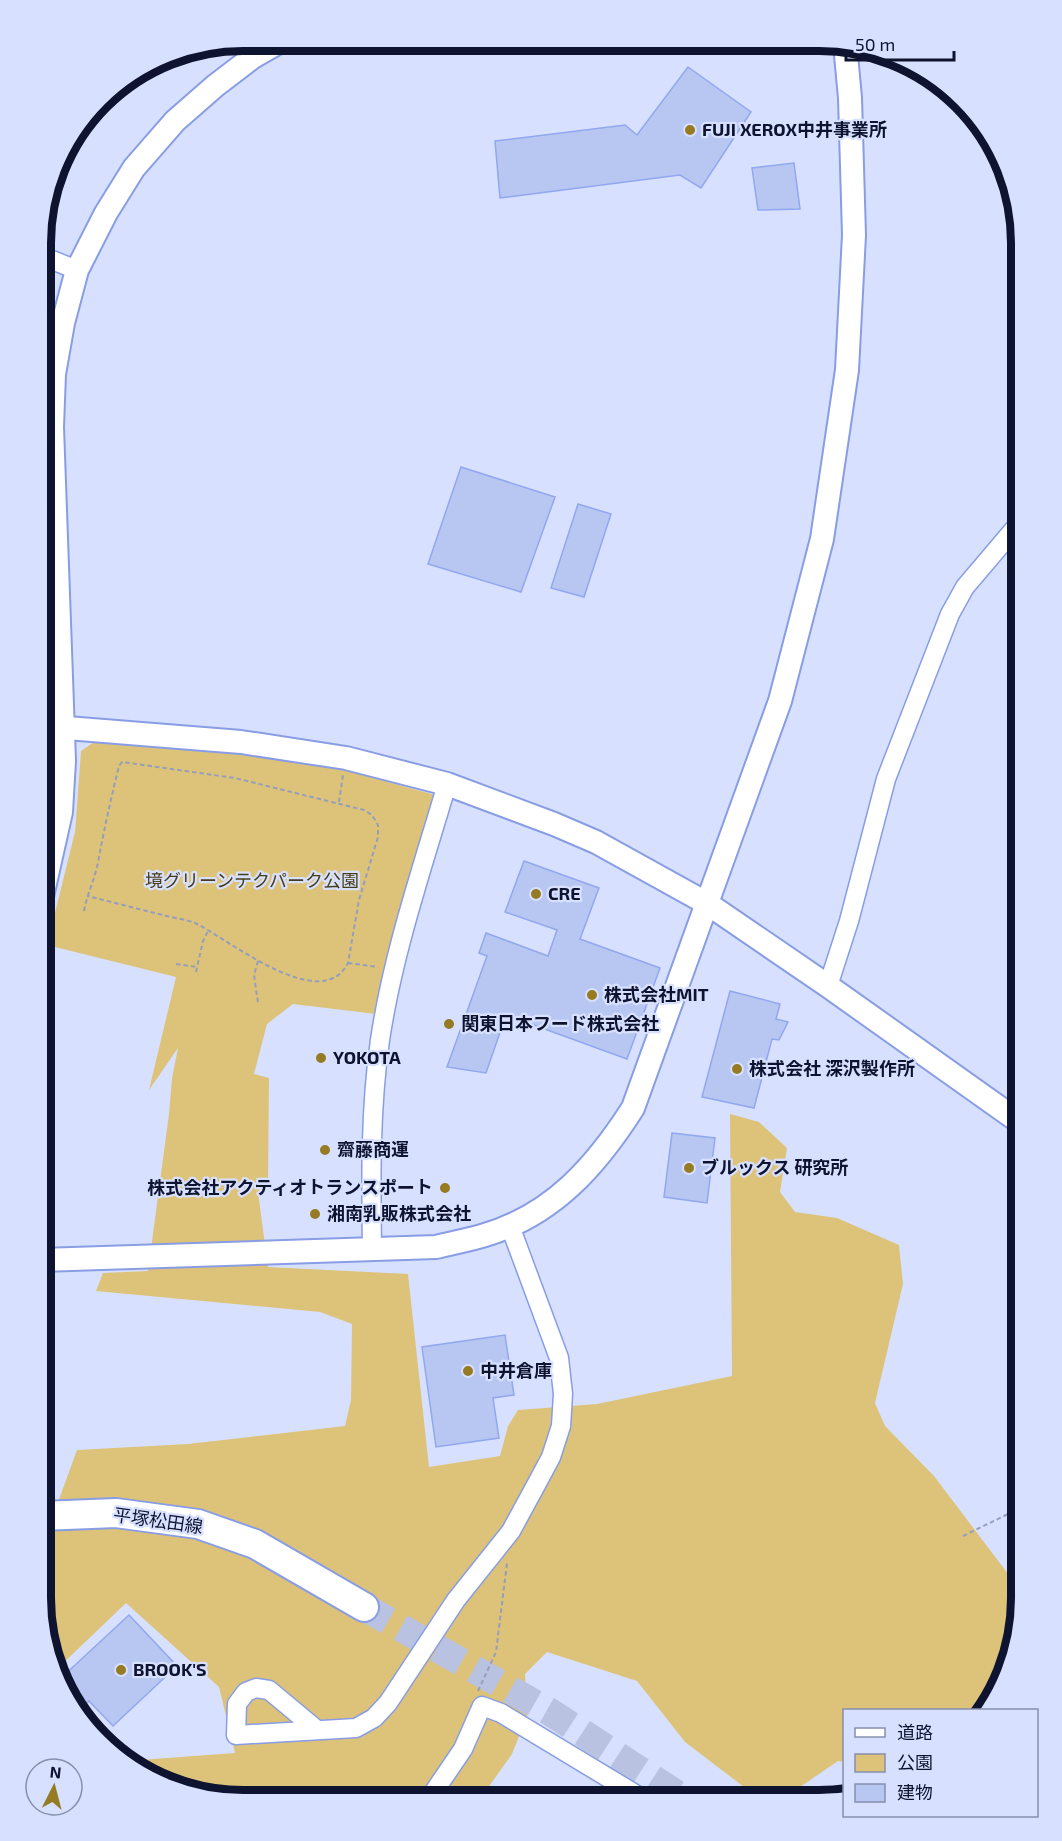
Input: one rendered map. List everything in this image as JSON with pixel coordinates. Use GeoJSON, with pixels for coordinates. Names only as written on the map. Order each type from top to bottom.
{"type":"FeatureCollection","features":[{"type":"Feature","properties":{"kind":"main road","name":"平塚松田線"},"geometry":{"type":"LineString","coordinates":[[51,1516],[116,1514],[198,1524],[255,1544],[364,1607]]}},
{"type":"Feature","properties":{"kind":"street"},"geometry":{"type":"LineString","coordinates":[[51,857],[61,812],[64,761],[51,727],[52,427],[56,364],[63,323],[77,270],[106,213],[134,168],[175,121],[234,71],[263,51]]}},
{"type":"Feature","properties":{"kind":"street"},"geometry":{"type":"LineString","coordinates":[[51,1260],[436,1247],[486,1235],[510,1226],[555,1200],[592,1166],[613,1140],[633,1108],[780,701],[822,539],[848,370],[854,236],[850,98],[846,53]]}},
{"type":"Feature","properties":{"kind":"street"},"geometry":{"type":"LineString","coordinates":[[51,260],[77,270]]}},
{"type":"Feature","properties":{"kind":"street"},"geometry":{"type":"LineString","coordinates":[[828,986],[849,921],[886,779],[950,614],[965,587],[1011,533]]}},
{"type":"Feature","properties":{"kind":"street"},"geometry":{"type":"LineString","coordinates":[[51,727],[241,742],[346,758],[447,784],[554,824],[596,842],[708,904],[1011,1116]]}},
{"type":"Feature","properties":{"kind":"street"},"geometry":{"type":"LineString","coordinates":[[372,1250],[371,1146],[380,1042],[401,935],[447,784]]}},
{"type":"Feature","properties":{"kind":"street"},"geometry":{"type":"LineString","coordinates":[[317,1730],[356,1728],[374,1718],[388,1703],[456,1600],[511,1531],[551,1457],[561,1426],[563,1394],[559,1358],[510,1226]]}},
{"type":"Feature","properties":{"kind":"street"},"geometry":{"type":"LineString","coordinates":[[435,1790],[464,1749],[482,1706],[501,1713],[628,1790]]}},
{"type":"Feature","properties":{"kind":"path"},"geometry":{"type":"LineString","coordinates":[[339,804],[346,758]]}},
{"type":"Feature","properties":{"kind":"path"},"geometry":{"type":"LineString","coordinates":[[84,911],[87,896],[98,864],[118,766],[123,762],[235,778],[364,810],[372,815],[378,825],[378,837],[359,900],[348,963],[337,978],[328,981],[280,973],[194,923],[87,896]]}},
{"type":"Feature","properties":{"kind":"path"},"geometry":{"type":"LineString","coordinates":[[196,972],[203,941],[208,931]]}},
{"type":"Feature","properties":{"kind":"path"},"geometry":{"type":"LineString","coordinates":[[258,961],[254,975],[258,1003]]}},
{"type":"Feature","properties":{"kind":"path"},"geometry":{"type":"LineString","coordinates":[[348,963],[393,969]]}},
{"type":"Feature","properties":{"kind":"path"},"geometry":{"type":"LineString","coordinates":[[176,964],[197,967]]}},
{"type":"Feature","properties":{"kind":"path"},"geometry":{"type":"LineString","coordinates":[[963,1536],[1011,1513]]}},
{"type":"Feature","properties":{"kind":"path"},"geometry":{"type":"LineString","coordinates":[[477,1693],[496,1652],[511,1531]]}},
{"type":"Feature","properties":{"kind":"green space","name":"境グリーンテクパーク公園"},"geometry":{"type":"Polygon","coordinates":[[[94,742],[244,755],[345,770],[435,795],[376,1014],[293,1004],[267,1024],[254,1074],[269,1078],[268,1184],[258,1192],[268,1267],[408,1274],[429,1467],[500,1456],[508,1426],[518,1410],[597,1404],[732,1376],[730,1114],[759,1122],[787,1148],[780,1192],[795,1212],[837,1218],[899,1245],[903,1284],[875,1403],[885,1426],[934,1476],[1011,1578],[1011,1611],[1004,1648],[996,1671],[975,1709],[843,1709],[843,1762],[838,1761],[796,1790],[748,1790],[685,1742],[637,1681],[547,1652],[525,1674],[527,1716],[512,1754],[486,1790],[243,1790],[218,1788],[181,1780],[140,1760],[235,1753],[219,1687],[126,1603],[63,1664],[51,1611],[51,1521],[77,1450],[188,1444],[345,1426],[351,1400],[352,1324],[320,1312],[96,1291],[103,1273],[148,1271],[172,1078],[178,1048],[149,1090],[176,977],[51,946],[51,929],[75,832],[81,751],[94,742]]]}},
{"type":"Feature","properties":{"kind":"building","name":"FUJI XEROX中井事業所"},"geometry":{"type":"Polygon","coordinates":[[[688,67],[751,112],[701,188],[680,175],[500,198],[495,141],[625,125],[637,135],[688,67]]]}},
{"type":"Feature","properties":{"kind":"building"},"geometry":{"type":"Polygon","coordinates":[[[794,163],[800,209],[758,210],[752,168],[794,163]]]}},
{"type":"Feature","properties":{"kind":"building"},"geometry":{"type":"Polygon","coordinates":[[[461,467],[555,497],[521,592],[428,564],[461,467]]]}},
{"type":"Feature","properties":{"kind":"building"},"geometry":{"type":"Polygon","coordinates":[[[578,504],[611,514],[584,597],[551,588],[578,504]]]}},
{"type":"Feature","properties":{"kind":"building"},"geometry":{"type":"Polygon","coordinates":[[[524,861],[599,888],[580,939],[660,968],[627,1059],[506,1015],[486,1073],[447,1067],[487,956],[479,953],[486,933],[548,956],[557,930],[505,912],[524,861]]]}},
{"type":"Feature","properties":{"kind":"building","name":"株式会社 深沢製作所"},"geometry":{"type":"Polygon","coordinates":[[[730,991],[780,1004],[776,1019],[788,1022],[779,1040],[772,1039],[754,1108],[702,1097],[730,991]]]}},
{"type":"Feature","properties":{"kind":"building","name":"ブルックス 研究所"},"geometry":{"type":"Polygon","coordinates":[[[672,1133],[715,1138],[707,1203],[664,1197],[672,1133]]]}},
{"type":"Feature","properties":{"kind":"building","name":"中井倉庫"},"geometry":{"type":"Polygon","coordinates":[[[505,1335],[514,1395],[493,1398],[499,1438],[436,1447],[422,1347],[505,1335]]]}},
{"type":"Feature","properties":{"kind":"building","name":"BROOK'S"},"geometry":{"type":"Polygon","coordinates":[[[129,1615],[177,1666],[113,1726],[89,1701],[84,1706],[67,1673],[129,1615]]]}},
{"type":"Feature","properties":{"kind":"tunnel"},"geometry":{"type":"LineString","coordinates":[[364,1607],[550,1712],[671,1790]]}},
{"type":"Feature","properties":{"kind":"place","name":"FUJI XEROX中井事業所"},"geometry":{"type":"Point","coordinates":[690,130]}},
{"type":"Feature","properties":{"kind":"place","name":"CRE"},"geometry":{"type":"Point","coordinates":[536,894]}},
{"type":"Feature","properties":{"kind":"place","name":"株式会社MIT"},"geometry":{"type":"Point","coordinates":[592,995]}},
{"type":"Feature","properties":{"kind":"place","name":"関東日本フード株式会社"},"geometry":{"type":"Point","coordinates":[449,1024]}},
{"type":"Feature","properties":{"kind":"place","name":"YOKOTA"},"geometry":{"type":"Point","coordinates":[321,1058]}},
{"type":"Feature","properties":{"kind":"place","name":"株式会社 深沢製作所"},"geometry":{"type":"Point","coordinates":[737,1069]}},
{"type":"Feature","properties":{"kind":"place","name":"齋藤商運"},"geometry":{"type":"Point","coordinates":[325,1150]}},
{"type":"Feature","properties":{"kind":"place","name":"ブルックス 研究所"},"geometry":{"type":"Point","coordinates":[689,1168]}},
{"type":"Feature","properties":{"kind":"place","name":"株式会社アクティオトランスポート"},"geometry":{"type":"Point","coordinates":[445,1188]}},
{"type":"Feature","properties":{"kind":"place","name":"湘南乳販株式会社"},"geometry":{"type":"Point","coordinates":[315,1214]}},
{"type":"Feature","properties":{"kind":"place","name":"中井倉庫"},"geometry":{"type":"Point","coordinates":[468,1371]}},
{"type":"Feature","properties":{"kind":"place","name":"BROOK'S"},"geometry":{"type":"Point","coordinates":[121,1670]}}]}
